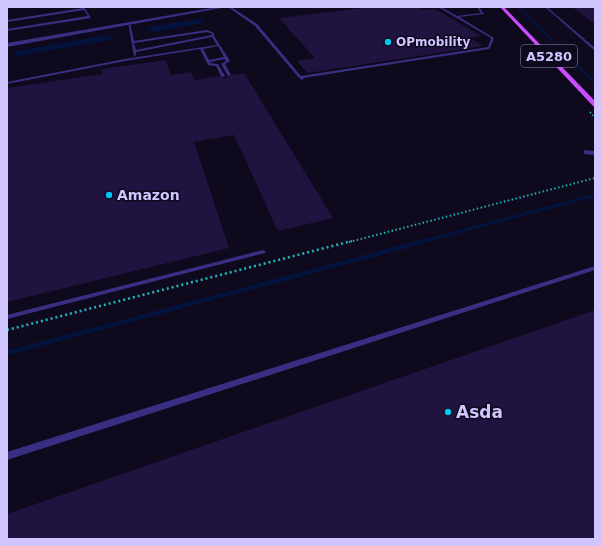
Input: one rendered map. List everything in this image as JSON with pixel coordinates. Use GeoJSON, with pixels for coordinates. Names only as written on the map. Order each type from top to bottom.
{"type":"FeatureCollection","features":[{"type":"Feature","properties":{"kind":"main road","name":"A5280"},"geometry":{"type":"LineString","coordinates":[[502,7],[595,105]]}},
{"type":"Feature","properties":{"kind":"street"},"geometry":{"type":"LineString","coordinates":[[7,45],[225,7]]}},
{"type":"Feature","properties":{"kind":"lane"},"geometry":{"type":"LineString","coordinates":[[229,7],[256,25],[301,79],[489,48],[493,38],[439,7]]}},
{"type":"Feature","properties":{"kind":"lane"},"geometry":{"type":"LineString","coordinates":[[456,17],[483,13],[478,7]]}},
{"type":"Feature","properties":{"kind":"lane"},"geometry":{"type":"LineString","coordinates":[[546,7],[595,50]]}},
{"type":"Feature","properties":{"kind":"lane"},"geometry":{"type":"LineString","coordinates":[[7,21],[84,8],[90,17],[7,30]]}},
{"type":"Feature","properties":{"kind":"lane"},"geometry":{"type":"LineString","coordinates":[[129,24],[135,51],[135,58]]}},
{"type":"Feature","properties":{"kind":"lane"},"geometry":{"type":"LineString","coordinates":[[133,42],[207,31],[211,32],[228,61],[223,64],[229,75]]}},
{"type":"Feature","properties":{"kind":"lane"},"geometry":{"type":"LineString","coordinates":[[135,51],[213,36]]}},
{"type":"Feature","properties":{"kind":"lane"},"geometry":{"type":"LineString","coordinates":[[7,83],[135,58],[219,45]]}},
{"type":"Feature","properties":{"kind":"lane"},"geometry":{"type":"LineString","coordinates":[[201,48],[210,64],[218,65],[224,76]]}},
{"type":"Feature","properties":{"kind":"lane"},"geometry":{"type":"LineString","coordinates":[[208,61],[226,58]]}},
{"type":"Feature","properties":{"kind":"lane"},"geometry":{"type":"LineString","coordinates":[[7,317],[263,252]]}},
{"type":"Feature","properties":{"kind":"lane"},"geometry":{"type":"LineString","coordinates":[[7,456],[595,268]]}},
{"type":"Feature","properties":{"kind":"path"},"geometry":{"type":"LineString","coordinates":[[7,330],[595,178]]}},
{"type":"Feature","properties":{"kind":"water"},"geometry":{"type":"Polygon","coordinates":[[[203,19],[203,23],[153,32],[147,30],[149,27],[203,19]]]}},
{"type":"Feature","properties":{"kind":"water"},"geometry":{"type":"Polygon","coordinates":[[[108,35],[114,37],[110,40],[18,56],[13,54],[17,51],[108,35]]]}},
{"type":"Feature","properties":{"kind":"building","name":"OPmobility"},"geometry":{"type":"Polygon","coordinates":[[[370,7],[417,7],[423,10],[435,9],[482,36],[470,38],[483,46],[308,73],[297,61],[315,58],[279,18],[370,7]]]}},
{"type":"Feature","properties":{"kind":"building"},"geometry":{"type":"Polygon","coordinates":[[[572,7],[595,7],[595,24],[572,7]]]}},
{"type":"Feature","properties":{"kind":"building","name":"Amazon"},"geometry":{"type":"Polygon","coordinates":[[[166,60],[171,75],[191,72],[195,80],[220,76],[224,78],[244,73],[333,218],[278,231],[234,135],[194,142],[229,248],[7,302],[7,88],[102,74],[101,69],[166,60]]]}},
{"type":"Feature","properties":{"kind":"building","name":"Asda"},"geometry":{"type":"Polygon","coordinates":[[[595,310],[595,539],[7,539],[7,514],[595,310]]]}},
{"type":"Feature","properties":{"kind":"waterway"},"geometry":{"type":"LineString","coordinates":[[518,7],[573,61]]}},
{"type":"Feature","properties":{"kind":"waterway"},"geometry":{"type":"LineString","coordinates":[[572,60],[595,82]]}},
{"type":"Feature","properties":{"kind":"waterway"},"geometry":{"type":"LineString","coordinates":[[421,242],[595,195]]}},
{"type":"Feature","properties":{"kind":"waterway"},"geometry":{"type":"LineString","coordinates":[[7,353],[425,241]]}},
{"type":"Feature","properties":{"kind":"place","name":"OPmobility"},"geometry":{"type":"Point","coordinates":[388,42]}},
{"type":"Feature","properties":{"kind":"place","name":"Amazon"},"geometry":{"type":"Point","coordinates":[109,195]}},
{"type":"Feature","properties":{"kind":"place","name":"Asda"},"geometry":{"type":"Point","coordinates":[448,412]}}]}
